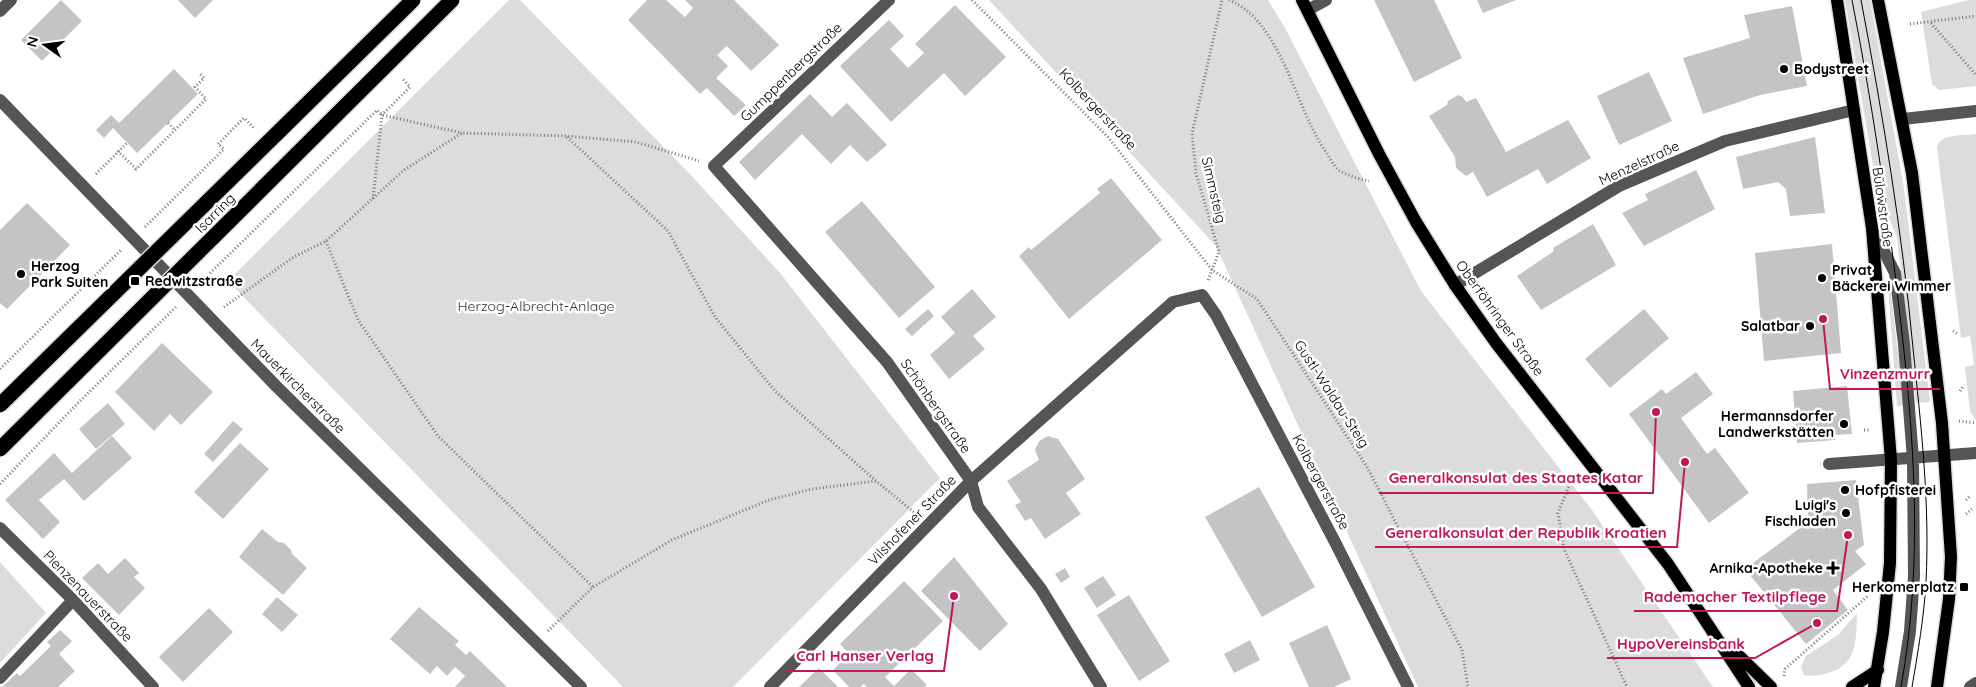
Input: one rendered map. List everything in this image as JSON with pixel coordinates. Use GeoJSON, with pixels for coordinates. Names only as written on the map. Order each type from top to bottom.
{"type":"FeatureCollection","features":[{"type":"Feature","properties":{"kind":"highway","name":"Isarring"},"geometry":{"type":"LineString","coordinates":[[0,405],[413,0]]}},
{"type":"Feature","properties":{"kind":"highway","name":"Isarring"},"geometry":{"type":"LineString","coordinates":[[0,448],[452,0]]}},
{"type":"Feature","properties":{"kind":"main road","name":"Bülowstraße"},"geometry":{"type":"LineString","coordinates":[[1838,0],[1872,228],[1891,460],[1890,556],[1878,670],[1874,687]]}},
{"type":"Feature","properties":{"kind":"main road"},"geometry":{"type":"LineString","coordinates":[[1878,0],[1903,119],[1934,343],[1944,456],[1951,557],[1949,599],[1937,687]]}},
{"type":"Feature","properties":{"kind":"main road","name":"Oberföhringer Straße"},"geometry":{"type":"LineString","coordinates":[[1305,5],[1379,154],[1416,222],[1455,285],[1496,343],[1668,564],[1749,687]]}},
{"type":"Feature","properties":{"kind":"main road","name":"Oberföhringer Straße"},"geometry":{"type":"LineString","coordinates":[[1711,629],[1771,687]]}},
{"type":"Feature","properties":{"kind":"main road"},"geometry":{"type":"LineString","coordinates":[[1852,687],[1878,670]]}},
{"type":"Feature","properties":{"kind":"street"},"geometry":{"type":"LineString","coordinates":[[0,11],[11,0]]}},
{"type":"Feature","properties":{"kind":"street","name":"Gumppenbergstraße"},"geometry":{"type":"LineString","coordinates":[[714,166],[889,0]]}},
{"type":"Feature","properties":{"kind":"street"},"geometry":{"type":"LineString","coordinates":[[1305,5],[1326,0]]}},
{"type":"Feature","properties":{"kind":"street","name":"Mauerkircherstraße"},"geometry":{"type":"LineString","coordinates":[[0,100],[188,295],[581,687]]}},
{"type":"Feature","properties":{"kind":"street","name":"Menzelstraße"},"geometry":{"type":"LineString","coordinates":[[1455,285],[1619,186],[1725,141],[1854,110]]}},
{"type":"Feature","properties":{"kind":"street"},"geometry":{"type":"LineString","coordinates":[[1903,119],[1976,111]]}},
{"type":"Feature","properties":{"kind":"street","name":"Schönbergstraße"},"geometry":{"type":"LineString","coordinates":[[714,166],[887,362],[971,481],[978,507],[1041,589],[1101,687]]}},
{"type":"Feature","properties":{"kind":"street"},"geometry":{"type":"LineString","coordinates":[[1872,228],[1896,273],[1904,344],[1913,459],[1914,576],[1910,631],[1902,687]]}},
{"type":"Feature","properties":{"kind":"street","name":"Vilshofener Straße"},"geometry":{"type":"LineString","coordinates":[[770,687],[971,481],[1173,302],[1202,295]]}},
{"type":"Feature","properties":{"kind":"street","name":"Kolbergerstraße"},"geometry":{"type":"LineString","coordinates":[[1202,295],[1216,315],[1332,535],[1408,687]]}},
{"type":"Feature","properties":{"kind":"street"},"geometry":{"type":"LineString","coordinates":[[1829,464],[1976,453]]}},
{"type":"Feature","properties":{"kind":"street","name":"Pienzenauerstraße"},"geometry":{"type":"LineString","coordinates":[[0,528],[73,600],[153,687]]}},
{"type":"Feature","properties":{"kind":"street"},"geometry":{"type":"LineString","coordinates":[[0,678],[73,600]]}},
{"type":"Feature","properties":{"kind":"street"},"geometry":{"type":"LineString","coordinates":[[1970,687],[1976,683]]}},
{"type":"Feature","properties":{"kind":"path","name":"Kolbergerstraße"},"geometry":{"type":"LineString","coordinates":[[972,0],[1108,137],[1212,270]]}},
{"type":"Feature","properties":{"kind":"path","name":"Simmsteig"},"geometry":{"type":"LineString","coordinates":[[1202,295],[1219,252],[1196,173],[1192,134],[1222,0]]}},
{"type":"Feature","properties":{"kind":"path"},"geometry":{"type":"LineString","coordinates":[[1229,0],[1240,5],[1258,21],[1274,46],[1318,139],[1338,170],[1369,181]]}},
{"type":"Feature","properties":{"kind":"path"},"geometry":{"type":"LineString","coordinates":[[1910,24],[1931,23],[1976,16]]}},
{"type":"Feature","properties":{"kind":"path"},"geometry":{"type":"LineString","coordinates":[[1931,23],[1976,75]]}},
{"type":"Feature","properties":{"kind":"path"},"geometry":{"type":"LineString","coordinates":[[118,151],[136,169],[206,99],[194,87],[204,78],[199,73]]}},
{"type":"Feature","properties":{"kind":"path"},"geometry":{"type":"LineString","coordinates":[[373,199],[382,114],[410,87],[402,78]]}},
{"type":"Feature","properties":{"kind":"path"},"geometry":{"type":"LineString","coordinates":[[0,484],[79,402],[377,110],[382,114],[462,133],[566,136],[636,142],[714,166]]}},
{"type":"Feature","properties":{"kind":"path"},"geometry":{"type":"LineString","coordinates":[[0,369],[224,149],[218,144],[244,118],[254,128]]}},
{"type":"Feature","properties":{"kind":"path"},"geometry":{"type":"LineString","coordinates":[[168,123],[175,130]]}},
{"type":"Feature","properties":{"kind":"path"},"geometry":{"type":"LineString","coordinates":[[210,317],[292,258],[326,241],[404,170],[462,133]]}},
{"type":"Feature","properties":{"kind":"path"},"geometry":{"type":"LineString","coordinates":[[566,136],[668,231],[715,317],[774,391],[876,481],[930,525]]}},
{"type":"Feature","properties":{"kind":"path"},"geometry":{"type":"LineString","coordinates":[[84,187],[127,143]]}},
{"type":"Feature","properties":{"kind":"path"},"geometry":{"type":"LineString","coordinates":[[326,241],[358,320],[438,436],[593,587]]}},
{"type":"Feature","properties":{"kind":"path","name":"Gustl-Waldau-Steig"},"geometry":{"type":"LineString","coordinates":[[1212,270],[1257,299],[1367,467],[1462,650],[1468,687]]}},
{"type":"Feature","properties":{"kind":"path"},"geometry":{"type":"LineString","coordinates":[[1954,331],[1958,334]]}},
{"type":"Feature","properties":{"kind":"path"},"geometry":{"type":"LineString","coordinates":[[1960,391],[1964,385]]}},
{"type":"Feature","properties":{"kind":"path"},"geometry":{"type":"LineString","coordinates":[[1964,421],[1976,423]]}},
{"type":"Feature","properties":{"kind":"path"},"geometry":{"type":"LineString","coordinates":[[1573,473],[1558,513],[1564,549],[1627,687]]}},
{"type":"Feature","properties":{"kind":"path"},"geometry":{"type":"LineString","coordinates":[[535,643],[593,587],[672,540],[769,500],[812,489],[876,481]]}},
{"type":"Feature","properties":{"kind":"path"},"geometry":{"type":"LineString","coordinates":[[1785,669],[1871,593]]}},
{"type":"Feature","properties":{"kind":"green space","name":"Herzog-Albrecht-Anlage"},"geometry":{"type":"Polygon","coordinates":[[[509,0],[520,0],[689,173],[780,273],[940,478],[733,687],[623,687],[228,281],[509,0]]]}},
{"type":"Feature","properties":{"kind":"green space"},"geometry":{"type":"Polygon","coordinates":[[[989,0],[1268,0],[1285,28],[1421,291],[1592,510],[1713,687],[1418,687],[1216,246],[989,0]]]}},
{"type":"Feature","properties":{"kind":"green space"},"geometry":{"type":"Polygon","coordinates":[[[1845,0],[1870,0],[1904,188],[1930,402],[1916,403],[1897,237],[1877,190],[1845,0]]]}},
{"type":"Feature","properties":{"kind":"green space"},"geometry":{"type":"Polygon","coordinates":[[[1976,0],[1976,86],[1939,90],[1932,84],[1921,12],[1976,0]]]}},
{"type":"Feature","properties":{"kind":"green space"},"geometry":{"type":"Polygon","coordinates":[[[1976,134],[1976,420],[1970,412],[1965,367],[1974,365],[1970,336],[1961,338],[1937,148],[1942,140],[1947,138],[1976,134]]]}},
{"type":"Feature","properties":{"kind":"green space"},"geometry":{"type":"Polygon","coordinates":[[[1888,286],[1890,287],[1904,405],[1897,406],[1888,286]]]}},
{"type":"Feature","properties":{"kind":"green space"},"geometry":{"type":"Polygon","coordinates":[[[0,562],[46,613],[0,663],[0,562]]]}},
{"type":"Feature","properties":{"kind":"green space"},"geometry":{"type":"Polygon","coordinates":[[[1857,613],[1854,648],[1846,662],[1840,668],[1831,672],[1814,676],[1804,675],[1801,667],[1806,656],[1838,635],[1857,613]]]}},
{"type":"Feature","properties":{"kind":"building"},"geometry":{"type":"Polygon","coordinates":[[[61,0],[82,21],[42,61],[21,40],[61,0]]]}},
{"type":"Feature","properties":{"kind":"building"},"geometry":{"type":"Polygon","coordinates":[[[178,0],[213,0],[195,18],[178,0]]]}},
{"type":"Feature","properties":{"kind":"building"},"geometry":{"type":"Polygon","coordinates":[[[647,0],[666,0],[685,17],[693,8],[685,0],[734,0],[779,45],[751,71],[727,46],[717,55],[728,66],[716,78],[746,105],[734,116],[707,88],[700,94],[628,20],[647,0]]]}},
{"type":"Feature","properties":{"kind":"building"},"geometry":{"type":"Polygon","coordinates":[[[1374,0],[1434,0],[1462,58],[1414,82],[1374,0]]]}},
{"type":"Feature","properties":{"kind":"building"},"geometry":{"type":"Polygon","coordinates":[[[1477,0],[1516,0],[1483,13],[1477,0]]]}},
{"type":"Feature","properties":{"kind":"building"},"geometry":{"type":"Polygon","coordinates":[[[955,5],[1006,57],[965,96],[944,73],[891,122],[840,66],[889,20],[904,36],[890,49],[908,68],[924,53],[915,44],[955,5]]]}},
{"type":"Feature","properties":{"kind":"building"},"geometry":{"type":"Polygon","coordinates":[[[1792,6],[1807,86],[1760,95],[1703,114],[1683,58],[1750,38],[1744,15],[1792,6]]]}},
{"type":"Feature","properties":{"kind":"building"},"geometry":{"type":"Polygon","coordinates":[[[174,69],[198,94],[137,153],[113,128],[104,138],[96,130],[111,115],[119,123],[174,69]]]}},
{"type":"Feature","properties":{"kind":"building"},"geometry":{"type":"Polygon","coordinates":[[[1649,72],[1672,121],[1619,145],[1597,96],[1649,72]]]}},
{"type":"Feature","properties":{"kind":"building"},"geometry":{"type":"Polygon","coordinates":[[[810,94],[832,117],[847,103],[887,145],[867,162],[850,145],[831,164],[802,134],[755,180],[739,162],[810,94]]]}},
{"type":"Feature","properties":{"kind":"building"},"geometry":{"type":"Polygon","coordinates":[[[1458,95],[1463,97],[1466,102],[1476,98],[1506,152],[1568,120],[1591,158],[1547,184],[1538,169],[1487,197],[1473,172],[1466,176],[1456,168],[1455,157],[1429,116],[1447,105],[1448,101],[1458,95]]]}},
{"type":"Feature","properties":{"kind":"building"},"geometry":{"type":"Polygon","coordinates":[[[1815,137],[1825,213],[1790,216],[1786,189],[1778,182],[1743,189],[1736,157],[1815,137]]]}},
{"type":"Feature","properties":{"kind":"building"},"geometry":{"type":"Polygon","coordinates":[[[1696,170],[1715,209],[1644,246],[1622,213],[1648,200],[1645,194],[1696,170]]]}},
{"type":"Feature","properties":{"kind":"building"},"geometry":{"type":"Polygon","coordinates":[[[1111,178],[1162,240],[1069,319],[1019,256],[1029,247],[1031,250],[1100,193],[1097,189],[1111,178]]]}},
{"type":"Feature","properties":{"kind":"building"},"geometry":{"type":"Polygon","coordinates":[[[862,201],[935,287],[899,318],[825,232],[862,201]]]}},
{"type":"Feature","properties":{"kind":"building","name":"Herzog Park Suiten"},"geometry":{"type":"Polygon","coordinates":[[[27,203],[70,245],[7,309],[0,303],[0,230],[27,203]]]}},
{"type":"Feature","properties":{"kind":"building"},"geometry":{"type":"Polygon","coordinates":[[[1593,224],[1616,265],[1541,310],[1517,276],[1554,251],[1553,248],[1593,224]]]}},
{"type":"Feature","properties":{"kind":"building"},"geometry":{"type":"Polygon","coordinates":[[[1832,244],[1841,353],[1764,361],[1755,253],[1832,244]]]}},
{"type":"Feature","properties":{"kind":"building"},"geometry":{"type":"Polygon","coordinates":[[[972,289],[996,317],[973,336],[985,349],[949,379],[930,355],[955,333],[941,317],[972,289]]]}},
{"type":"Feature","properties":{"kind":"building"},"geometry":{"type":"Polygon","coordinates":[[[928,309],[934,316],[912,336],[905,329],[928,309]]]}},
{"type":"Feature","properties":{"kind":"building"},"geometry":{"type":"Polygon","coordinates":[[[1644,309],[1669,338],[1610,388],[1585,359],[1644,309]]]}},
{"type":"Feature","properties":{"kind":"building"},"geometry":{"type":"Polygon","coordinates":[[[162,343],[213,392],[181,425],[170,414],[154,431],[115,392],[162,343]]]}},
{"type":"Feature","properties":{"kind":"building"},"geometry":{"type":"Polygon","coordinates":[[[1696,372],[1713,394],[1681,418],[1707,454],[1715,448],[1749,493],[1709,523],[1629,414],[1662,389],[1666,394],[1696,372]]]}},
{"type":"Feature","properties":{"kind":"building"},"geometry":{"type":"Polygon","coordinates":[[[1847,386],[1852,434],[1834,435],[1835,440],[1797,443],[1793,391],[1847,386]]]}},
{"type":"Feature","properties":{"kind":"building"},"geometry":{"type":"Polygon","coordinates":[[[108,403],[125,424],[96,449],[79,429],[108,403]]]}},
{"type":"Feature","properties":{"kind":"building"},"geometry":{"type":"Polygon","coordinates":[[[233,421],[243,429],[213,462],[204,454],[233,421]]]}},
{"type":"Feature","properties":{"kind":"building"},"geometry":{"type":"Polygon","coordinates":[[[112,436],[132,458],[84,501],[64,479],[39,500],[60,522],[43,539],[5,500],[54,453],[72,473],[112,436]]]}},
{"type":"Feature","properties":{"kind":"building"},"geometry":{"type":"Polygon","coordinates":[[[1048,436],[1058,439],[1085,479],[1066,493],[1081,514],[1045,539],[1031,518],[1025,521],[1015,505],[1021,502],[1007,481],[1039,460],[1035,450],[1039,441],[1048,436]]]}},
{"type":"Feature","properties":{"kind":"building"},"geometry":{"type":"Polygon","coordinates":[[[240,443],[269,469],[223,519],[194,492],[240,443]]]}},
{"type":"Feature","properties":{"kind":"building"},"geometry":{"type":"Polygon","coordinates":[[[1856,480],[1864,545],[1855,551],[1866,564],[1833,590],[1848,610],[1806,644],[1745,569],[1808,522],[1807,484],[1856,480]]]}},
{"type":"Feature","properties":{"kind":"building"},"geometry":{"type":"Polygon","coordinates":[[[1259,487],[1315,587],[1262,617],[1205,517],[1259,487]]]}},
{"type":"Feature","properties":{"kind":"building"},"geometry":{"type":"Polygon","coordinates":[[[262,529],[278,542],[284,543],[291,550],[292,554],[307,568],[283,595],[239,557],[262,529]]]}},
{"type":"Feature","properties":{"kind":"building"},"geometry":{"type":"Polygon","coordinates":[[[954,557],[1008,624],[980,651],[921,591],[954,557]]]}},
{"type":"Feature","properties":{"kind":"building"},"geometry":{"type":"Polygon","coordinates":[[[125,558],[139,573],[134,577],[145,588],[119,615],[82,578],[98,563],[108,574],[125,558]]]}},
{"type":"Feature","properties":{"kind":"building"},"geometry":{"type":"Polygon","coordinates":[[[1065,568],[1070,577],[1061,583],[1055,574],[1065,568]]]}},
{"type":"Feature","properties":{"kind":"building"},"geometry":{"type":"Polygon","coordinates":[[[1103,576],[1116,595],[1097,608],[1084,588],[1103,576]]]}},
{"type":"Feature","properties":{"kind":"building"},"geometry":{"type":"Polygon","coordinates":[[[904,581],[943,621],[885,677],[894,686],[911,669],[927,685],[924,687],[867,687],[864,684],[860,687],[849,687],[833,670],[849,654],[840,644],[904,581]]]}},
{"type":"Feature","properties":{"kind":"building"},"geometry":{"type":"Polygon","coordinates":[[[1129,595],[1170,661],[1139,681],[1097,615],[1129,595]]]}},
{"type":"Feature","properties":{"kind":"building"},"geometry":{"type":"Polygon","coordinates":[[[277,597],[298,615],[282,632],[262,614],[277,597]]]}},
{"type":"Feature","properties":{"kind":"building"},"geometry":{"type":"Polygon","coordinates":[[[419,607],[459,641],[455,645],[466,655],[470,651],[507,687],[455,687],[465,676],[455,667],[447,676],[437,666],[430,674],[390,639],[419,607]]]}},
{"type":"Feature","properties":{"kind":"building"},"geometry":{"type":"Polygon","coordinates":[[[209,608],[233,632],[183,682],[159,657],[209,608]]]}},
{"type":"Feature","properties":{"kind":"building"},"geometry":{"type":"Polygon","coordinates":[[[1327,625],[1351,679],[1334,687],[1309,687],[1289,643],[1327,625]]]}},
{"type":"Feature","properties":{"kind":"building"},"geometry":{"type":"Polygon","coordinates":[[[60,630],[72,641],[59,654],[75,671],[58,687],[2,687],[17,673],[20,676],[51,646],[47,642],[60,630]]]}},
{"type":"Feature","properties":{"kind":"building"},"geometry":{"type":"Polygon","coordinates":[[[1250,640],[1260,660],[1234,673],[1224,654],[1250,640]]]}},
{"type":"Feature","properties":{"kind":"building"},"geometry":{"type":"Polygon","coordinates":[[[819,668],[838,687],[799,687],[819,668]]]}},
{"type":"Feature","properties":{"kind":"tram line"},"geometry":{"type":"LineString","coordinates":[[1852,0],[1889,230],[1909,402],[1914,497],[1914,545],[1908,640],[1901,687]]}},
{"type":"Feature","properties":{"kind":"tram line"},"geometry":{"type":"LineString","coordinates":[[1861,0],[1898,217],[1909,304],[1924,465],[1927,523],[1926,582],[1912,687]]}},
{"type":"Feature","properties":{"kind":"place","name":"Bodystreet"},"geometry":{"type":"Point","coordinates":[1784,69]}},
{"type":"Feature","properties":{"kind":"place","name":"Herzog Park Suiten"},"geometry":{"type":"Point","coordinates":[21,274]}},
{"type":"Feature","properties":{"kind":"place","name":"Privat Bäckerei Wimmer"},"geometry":{"type":"Point","coordinates":[1822,278]}},
{"type":"Feature","properties":{"kind":"place","name":"Redwitzstraße"},"geometry":{"type":"Point","coordinates":[135,281]}},
{"type":"Feature","properties":{"kind":"place","name":"Vinzenzmurr"},"geometry":{"type":"Point","coordinates":[1823,319]}},
{"type":"Feature","properties":{"kind":"place","name":"Salatbar"},"geometry":{"type":"Point","coordinates":[1810,326]}},
{"type":"Feature","properties":{"kind":"place","name":"Generalkonsulat des Staates Katar"},"geometry":{"type":"Point","coordinates":[1656,412]}},
{"type":"Feature","properties":{"kind":"place","name":"Hermannsdorfer Landwerkstätten"},"geometry":{"type":"Point","coordinates":[1844,424]}},
{"type":"Feature","properties":{"kind":"place","name":"Generalkonsulat der Republik Kroatien"},"geometry":{"type":"Point","coordinates":[1685,462]}},
{"type":"Feature","properties":{"kind":"place","name":"Hofpfisterei"},"geometry":{"type":"Point","coordinates":[1845,490]}},
{"type":"Feature","properties":{"kind":"place","name":"Luigi's Fischladen"},"geometry":{"type":"Point","coordinates":[1846,513]}},
{"type":"Feature","properties":{"kind":"place","name":"Rademacher Textilpflege"},"geometry":{"type":"Point","coordinates":[1848,535]}},
{"type":"Feature","properties":{"kind":"place","name":"Arnika-Apotheke"},"geometry":{"type":"Point","coordinates":[1833,568]}},
{"type":"Feature","properties":{"kind":"place","name":"Herkomerplatz"},"geometry":{"type":"Point","coordinates":[1964,587]}},
{"type":"Feature","properties":{"kind":"place","name":"Carl Hanser Verlag"},"geometry":{"type":"Point","coordinates":[954,596]}},
{"type":"Feature","properties":{"kind":"place","name":"HypoVereinsbank"},"geometry":{"type":"Point","coordinates":[1817,623]}}]}
